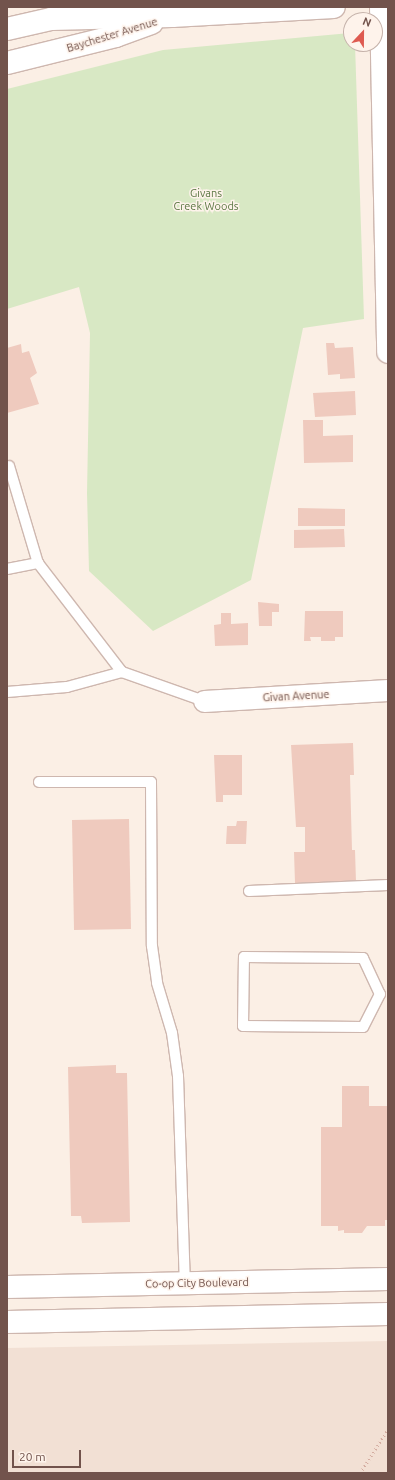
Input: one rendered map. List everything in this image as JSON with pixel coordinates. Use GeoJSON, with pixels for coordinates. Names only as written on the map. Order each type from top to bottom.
{"type":"FeatureCollection","features":[{"type":"Feature","properties":{"kind":"main road"},"geometry":{"type":"LineString","coordinates":[[172,16],[334,7]]}},
{"type":"Feature","properties":{"kind":"main road"},"geometry":{"type":"LineString","coordinates":[[381,7],[388,352]]}},
{"type":"Feature","properties":{"kind":"main road","name":"Baychester Avenue"},"geometry":{"type":"LineString","coordinates":[[7,29],[51,19],[172,16]]}},
{"type":"Feature","properties":{"kind":"main road","name":"Baychester Avenue"},"geometry":{"type":"LineString","coordinates":[[7,63],[116,36],[172,16]]}},
{"type":"Feature","properties":{"kind":"main road","name":"Co-op City Boulevard"},"geometry":{"type":"LineString","coordinates":[[7,1288],[388,1279]]}},
{"type":"Feature","properties":{"kind":"main road"},"geometry":{"type":"LineString","coordinates":[[7,1322],[388,1314]]}},
{"type":"Feature","properties":{"kind":"street","name":"Givan Avenue"},"geometry":{"type":"LineString","coordinates":[[204,701],[388,690]]}},
{"type":"Feature","properties":{"kind":"lane"},"geometry":{"type":"LineString","coordinates":[[9,466],[38,563],[122,672],[204,701]]}},
{"type":"Feature","properties":{"kind":"lane"},"geometry":{"type":"LineString","coordinates":[[7,569],[38,563]]}},
{"type":"Feature","properties":{"kind":"lane"},"geometry":{"type":"LineString","coordinates":[[7,692],[67,687],[122,672]]}},
{"type":"Feature","properties":{"kind":"lane"},"geometry":{"type":"LineString","coordinates":[[39,782],[151,782],[152,946],[157,983],[172,1033],[178,1076],[185,1283]]}},
{"type":"Feature","properties":{"kind":"lane"},"geometry":{"type":"LineString","coordinates":[[249,891],[388,885]]}},
{"type":"Feature","properties":{"kind":"lane"},"geometry":{"type":"LineString","coordinates":[[244,957],[363,958],[384,994],[363,1027],[243,1026],[244,957]]}},
{"type":"Feature","properties":{"kind":"path"},"geometry":{"type":"LineString","coordinates":[[360,1473],[388,1429]]}},
{"type":"Feature","properties":{"kind":"shaded area"},"geometry":{"type":"Polygon","coordinates":[[[388,1341],[388,1473],[7,1473],[7,1348],[388,1341]]]}},
{"type":"Feature","properties":{"kind":"green space","name":"Givans Creek Woods"},"geometry":{"type":"Polygon","coordinates":[[[343,34],[343,52],[355,52],[364,319],[303,328],[251,580],[153,631],[89,571],[87,493],[90,333],[79,287],[7,309],[7,89],[163,50],[343,34]]]}},
{"type":"Feature","properties":{"kind":"building"},"geometry":{"type":"Polygon","coordinates":[[[326,343],[334,343],[335,348],[353,347],[355,378],[340,379],[340,374],[328,375],[326,343]]]}},
{"type":"Feature","properties":{"kind":"building"},"geometry":{"type":"Polygon","coordinates":[[[21,344],[22,353],[29,351],[37,373],[30,378],[39,404],[7,413],[7,348],[21,344]]]}},
{"type":"Feature","properties":{"kind":"building"},"geometry":{"type":"Polygon","coordinates":[[[355,391],[356,415],[315,417],[313,393],[355,391]]]}},
{"type":"Feature","properties":{"kind":"building"},"geometry":{"type":"Polygon","coordinates":[[[303,420],[323,420],[323,436],[353,435],[353,462],[304,463],[303,420]]]}},
{"type":"Feature","properties":{"kind":"building"},"geometry":{"type":"Polygon","coordinates":[[[298,508],[345,509],[345,526],[298,526],[298,508]]]}},
{"type":"Feature","properties":{"kind":"building"},"geometry":{"type":"Polygon","coordinates":[[[344,529],[345,547],[294,548],[294,530],[344,529]]]}},
{"type":"Feature","properties":{"kind":"building"},"geometry":{"type":"Polygon","coordinates":[[[258,602],[279,604],[279,612],[272,612],[272,626],[259,626],[258,602]]]}},
{"type":"Feature","properties":{"kind":"building"},"geometry":{"type":"Polygon","coordinates":[[[305,611],[343,611],[343,637],[335,637],[335,641],[321,641],[321,637],[310,637],[311,641],[304,641],[305,611]]]}},
{"type":"Feature","properties":{"kind":"building"},"geometry":{"type":"Polygon","coordinates":[[[221,613],[231,613],[231,624],[248,623],[248,645],[215,646],[214,625],[221,624],[221,613]]]}},
{"type":"Feature","properties":{"kind":"building"},"geometry":{"type":"Polygon","coordinates":[[[353,743],[354,775],[350,775],[352,850],[355,850],[356,882],[295,883],[294,852],[305,852],[305,827],[296,827],[291,745],[353,743]]]}},
{"type":"Feature","properties":{"kind":"building"},"geometry":{"type":"Polygon","coordinates":[[[214,755],[242,755],[242,795],[223,795],[223,802],[216,802],[214,755]]]}},
{"type":"Feature","properties":{"kind":"building"},"geometry":{"type":"Polygon","coordinates":[[[129,819],[131,929],[74,930],[72,820],[129,819]]]}},
{"type":"Feature","properties":{"kind":"building"},"geometry":{"type":"Polygon","coordinates":[[[237,821],[247,821],[246,844],[226,844],[227,826],[236,826],[237,821]]]}},
{"type":"Feature","properties":{"kind":"building"},"geometry":{"type":"Polygon","coordinates":[[[116,1065],[116,1073],[127,1073],[130,1222],[82,1223],[81,1216],[71,1216],[68,1067],[116,1065]]]}},
{"type":"Feature","properties":{"kind":"building"},"geometry":{"type":"Polygon","coordinates":[[[342,1086],[369,1086],[369,1106],[388,1106],[388,1220],[385,1220],[385,1226],[367,1226],[362,1233],[344,1233],[344,1230],[338,1231],[338,1226],[321,1226],[321,1127],[342,1127],[342,1086]]]}}]}
